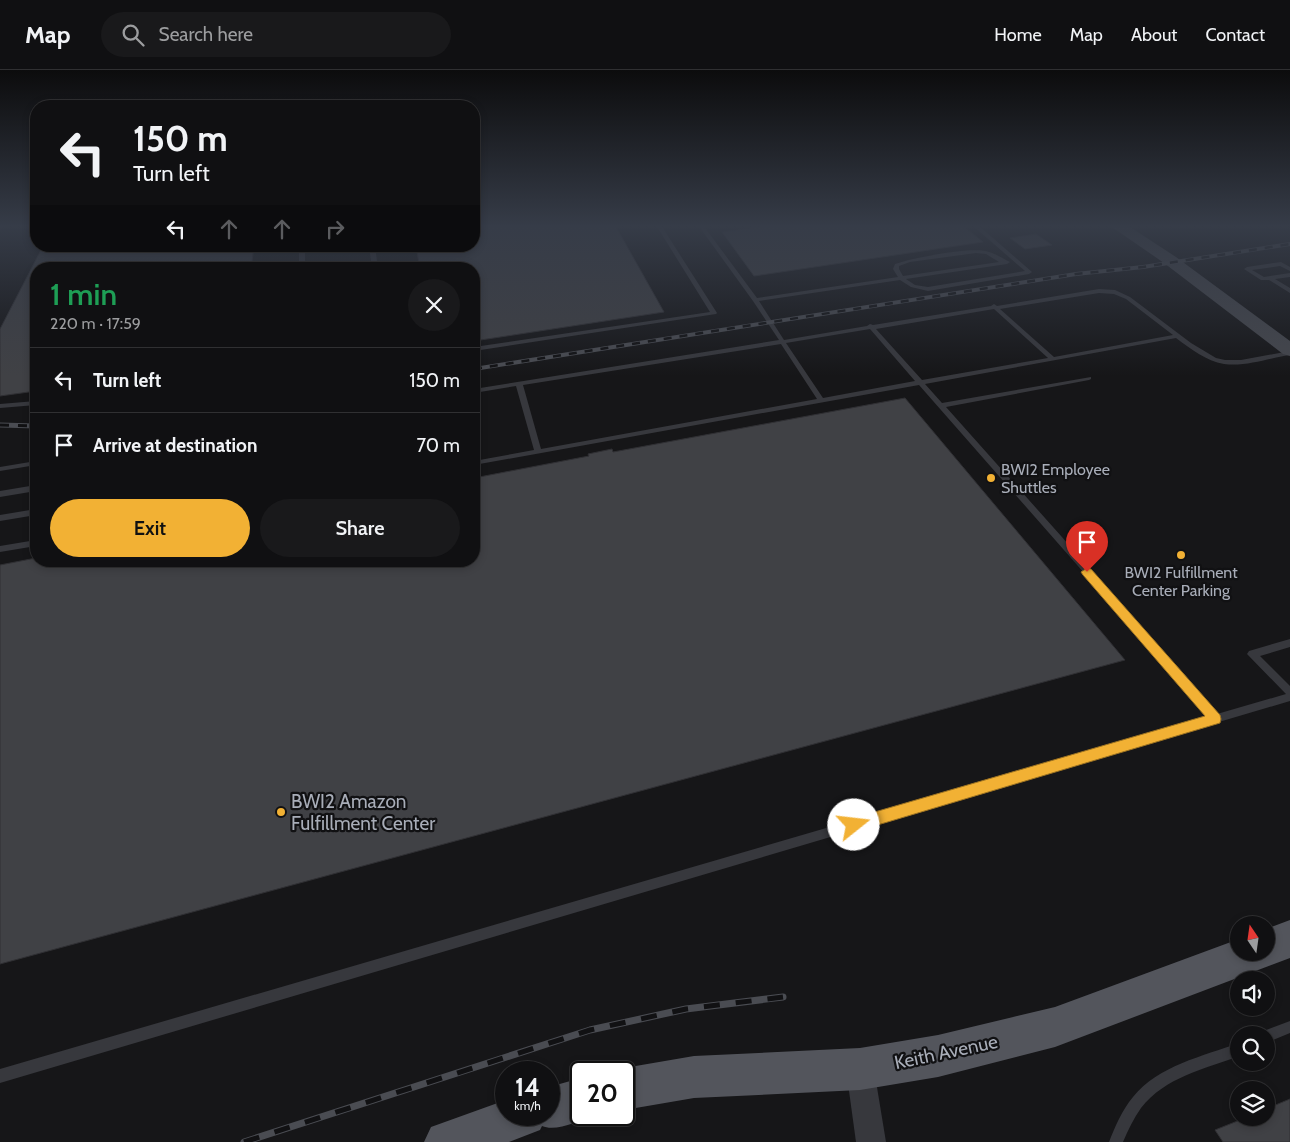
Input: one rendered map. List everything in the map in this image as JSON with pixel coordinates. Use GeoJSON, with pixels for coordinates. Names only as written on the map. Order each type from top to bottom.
{"type":"FeatureCollection","features":[{"type":"Feature","properties":{"kind":"main road"},"geometry":{"type":"LineString","coordinates":[[1190,275],[1290,351]]}},
{"type":"Feature","properties":{"kind":"main road"},"geometry":{"type":"LineString","coordinates":[[1275,945],[1290,939]]}},
{"type":"Feature","properties":{"kind":"main road","name":"Keith Avenue"},"geometry":{"type":"LineString","coordinates":[[635,1086],[694,1077],[860,1069],[938,1056],[1055,1027],[1230,961]]}},
{"type":"Feature","properties":{"kind":"main road"},"geometry":{"type":"LineString","coordinates":[[446,1142],[495,1125]]}},
{"type":"Feature","properties":{"kind":"street"},"geometry":{"type":"LineString","coordinates":[[860,1069],[871,1142]]}},
{"type":"Feature","properties":{"kind":"lane"},"geometry":{"type":"LineString","coordinates":[[480,348],[714,313],[690,275]]}},
{"type":"Feature","properties":{"kind":"lane"},"geometry":{"type":"LineString","coordinates":[[736,275],[821,400]]}},
{"type":"Feature","properties":{"kind":"lane"},"geometry":{"type":"LineString","coordinates":[[899,275],[913,287],[928,289],[1011,275]]}},
{"type":"Feature","properties":{"kind":"lane"},"geometry":{"type":"LineString","coordinates":[[755,300],[919,275]]}},
{"type":"Feature","properties":{"kind":"lane"},"geometry":{"type":"LineString","coordinates":[[1257,275],[1263,279],[1290,275]]}},
{"type":"Feature","properties":{"kind":"lane"},"geometry":{"type":"LineString","coordinates":[[1270,278],[1290,291]]}},
{"type":"Feature","properties":{"kind":"lane"},"geometry":{"type":"LineString","coordinates":[[480,390],[1069,294],[1108,291],[1128,298],[1206,356],[1225,362],[1290,351]]}},
{"type":"Feature","properties":{"kind":"lane"},"geometry":{"type":"LineString","coordinates":[[994,306],[1052,358]]}},
{"type":"Feature","properties":{"kind":"lane"},"geometry":{"type":"LineString","coordinates":[[870,326],[1182,678],[1215,719]]}},
{"type":"Feature","properties":{"kind":"lane"},"geometry":{"type":"LineString","coordinates":[[480,462],[1179,336]]}},
{"type":"Feature","properties":{"kind":"lane"},"geometry":{"type":"LineString","coordinates":[[940,406],[1089,378]]}},
{"type":"Feature","properties":{"kind":"lane"},"geometry":{"type":"LineString","coordinates":[[519,384],[538,452]]}},
{"type":"Feature","properties":{"kind":"lane"},"geometry":{"type":"LineString","coordinates":[[0,406],[30,404]]}},
{"type":"Feature","properties":{"kind":"lane"},"geometry":{"type":"LineString","coordinates":[[0,469],[30,464]]}},
{"type":"Feature","properties":{"kind":"lane"},"geometry":{"type":"LineString","coordinates":[[0,494],[30,489]]}},
{"type":"Feature","properties":{"kind":"lane"},"geometry":{"type":"LineString","coordinates":[[0,518],[30,513]]}},
{"type":"Feature","properties":{"kind":"lane"},"geometry":{"type":"LineString","coordinates":[[0,549],[30,544]]}},
{"type":"Feature","properties":{"kind":"lane"},"geometry":{"type":"LineString","coordinates":[[1290,643],[1252,654],[1290,692]]}},
{"type":"Feature","properties":{"kind":"lane"},"geometry":{"type":"LineString","coordinates":[[0,1076],[1290,697]]}},
{"type":"Feature","properties":{"kind":"lane"},"geometry":{"type":"LineString","coordinates":[[1275,1033],[1290,1027]]}},
{"type":"Feature","properties":{"kind":"lane"},"geometry":{"type":"LineString","coordinates":[[1116,1142],[1137,1104],[1148,1092],[1167,1078],[1230,1053]]}},
{"type":"Feature","properties":{"kind":"building"},"geometry":{"type":"Polygon","coordinates":[[[28,275],[30,275],[30,392],[0,396],[0,329],[28,275]]]}},
{"type":"Feature","properties":{"kind":"building"},"geometry":{"type":"Polygon","coordinates":[[[480,275],[643,275],[664,312],[480,340],[480,275]]]}},
{"type":"Feature","properties":{"kind":"building","name":"BWI2 Amazon Fulfillment Center"},"geometry":{"type":"Polygon","coordinates":[[[905,398],[1125,660],[0,964],[0,565],[30,559],[30,567],[480,567],[480,477],[589,456],[588,454],[612,449],[613,452],[905,398]]]}},
{"type":"Feature","properties":{"kind":"building"},"geometry":{"type":"Polygon","coordinates":[[[1290,1099],[1290,1142],[1223,1142],[1215,1130],[1230,1124],[1230,1126],[1275,1126],[1275,1105],[1290,1099]]]}},
{"type":"Feature","properties":{"kind":"railway"},"geometry":{"type":"LineString","coordinates":[[480,368],[1069,275]]}},
{"type":"Feature","properties":{"kind":"railway"},"geometry":{"type":"LineString","coordinates":[[0,425],[30,426]]}},
{"type":"Feature","properties":{"kind":"railway"},"geometry":{"type":"LineString","coordinates":[[244,1142],[590,1030],[686,1009],[783,997]]}},
{"type":"Feature","properties":{"kind":"place","name":"BWI2 Employee Shuttles"},"geometry":{"type":"Point","coordinates":[991,478]}},
{"type":"Feature","properties":{"kind":"place","name":"BWI2 Fulfillment Center Parking"},"geometry":{"type":"Point","coordinates":[1181,555]}},
{"type":"Feature","properties":{"kind":"place","name":"BWI2 Amazon Fulfillment Center"},"geometry":{"type":"Point","coordinates":[281,812]}},
{"type":"Feature","properties":{"kind":"route"},"geometry":{"type":"LineString","coordinates":[[854,825],[1215,719],[1182,678],[1087,572]]}}]}
